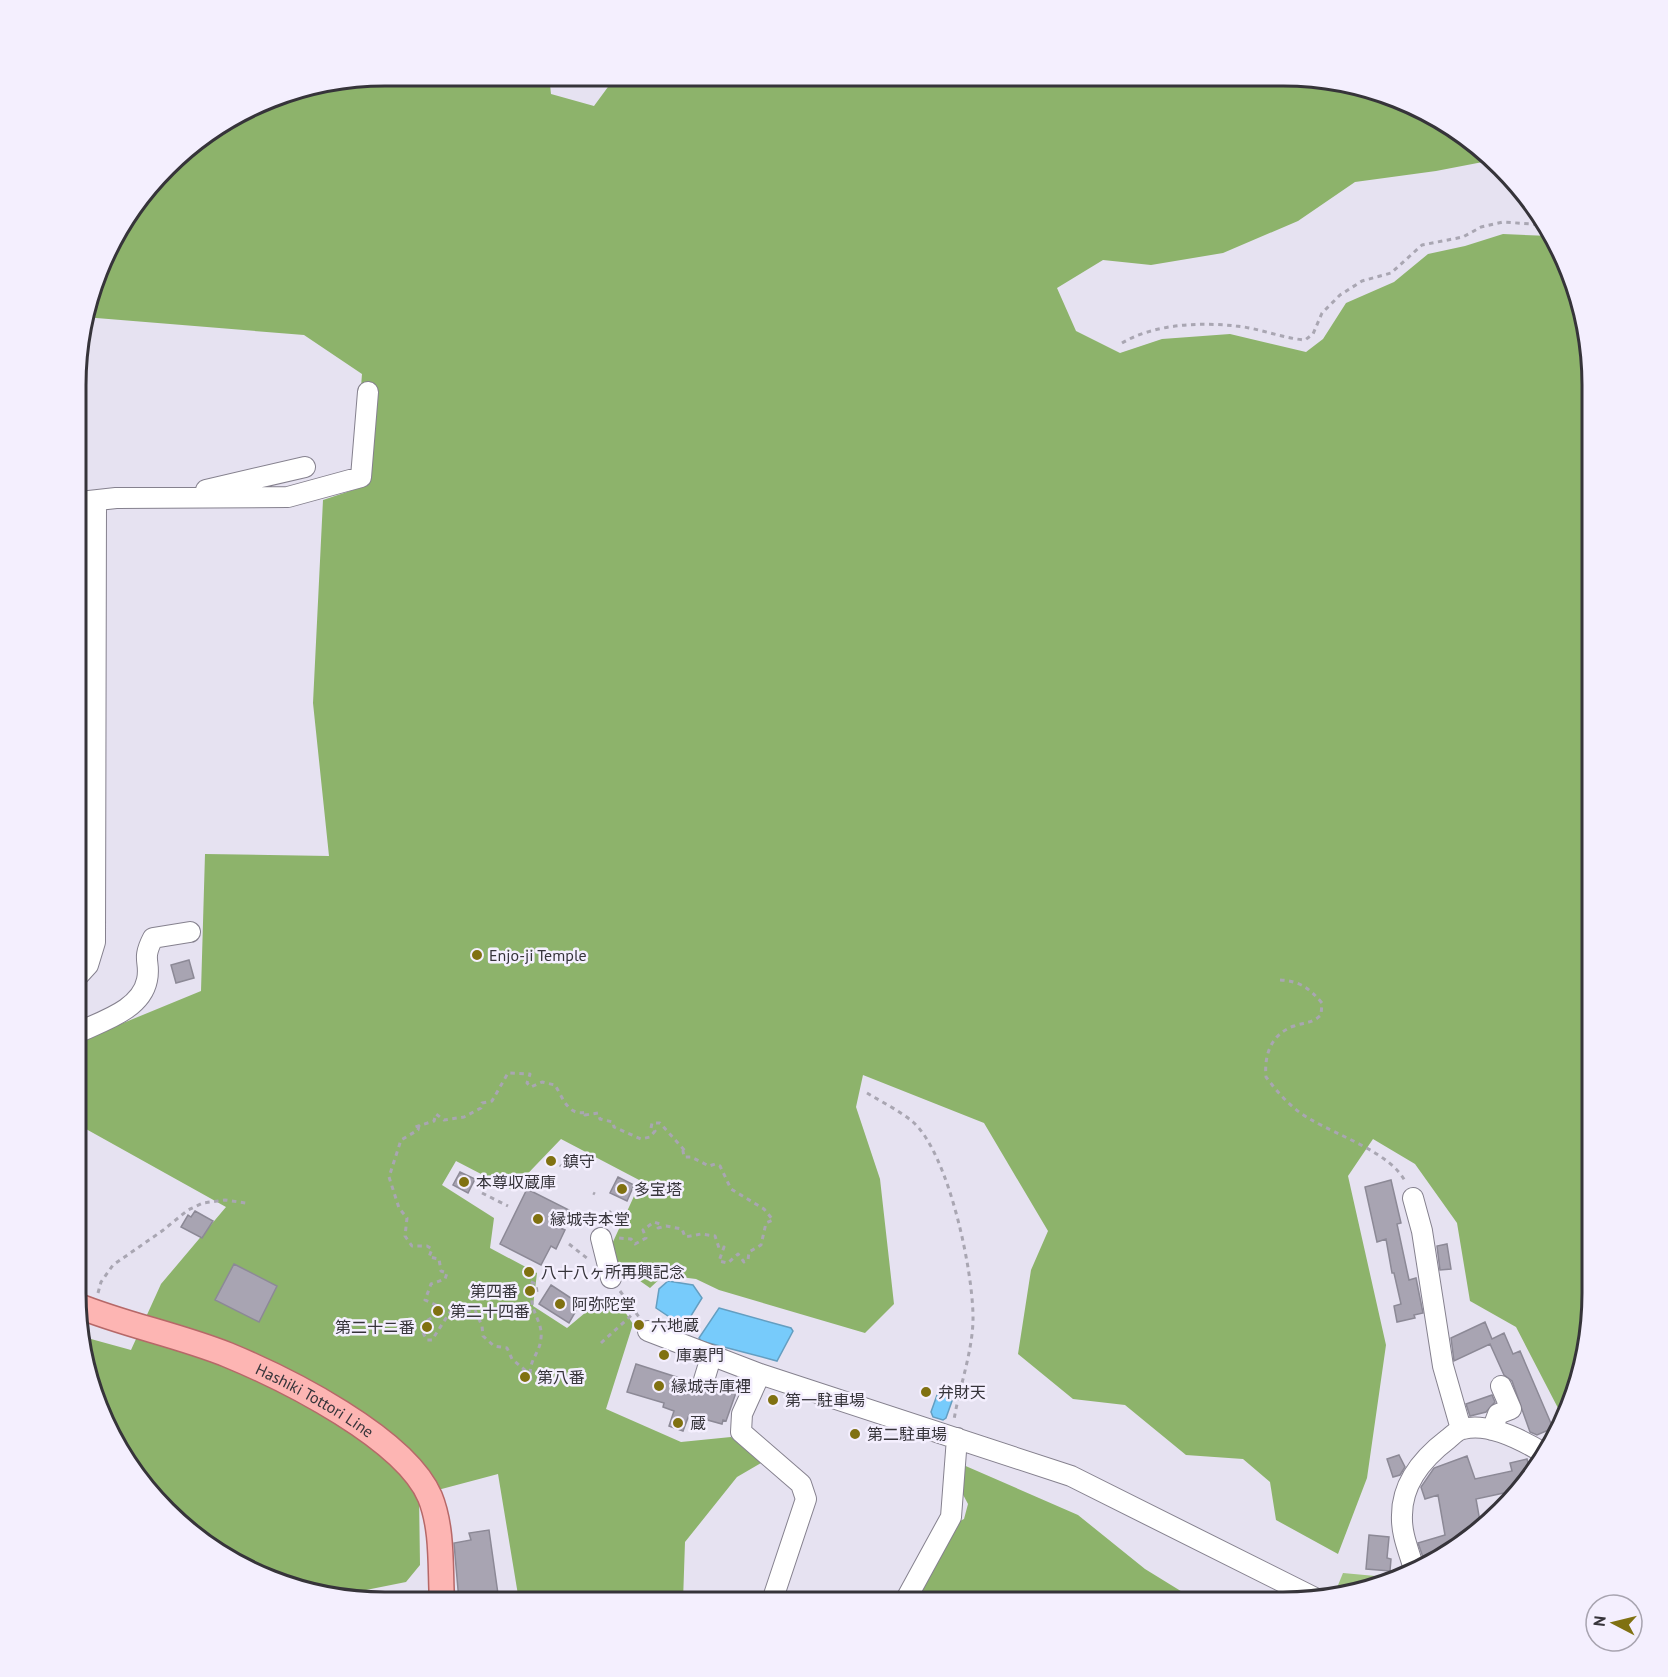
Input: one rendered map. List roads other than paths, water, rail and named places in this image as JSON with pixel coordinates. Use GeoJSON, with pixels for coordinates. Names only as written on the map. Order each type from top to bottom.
{"type":"FeatureCollection","features":[{"type":"Feature","properties":{"kind":"main road","name":"Hashiki Tottori Line"},"geometry":{"type":"LineString","coordinates":[[86,1310],[236,1359],[276,1377],[341,1414],[394,1450],[415,1472],[430,1498],[438,1529],[442,1592]]}},
{"type":"Feature","properties":{"kind":"street"},"geometry":{"type":"LineString","coordinates":[[86,967],[94,942],[88,502],[116,498],[288,496],[362,477],[368,392]]}},
{"type":"Feature","properties":{"kind":"street"},"geometry":{"type":"LineString","coordinates":[[197,498],[201,491],[305,467]]}},
{"type":"Feature","properties":{"kind":"street"},"geometry":{"type":"LineString","coordinates":[[86,1029],[118,1014],[139,998],[147,979],[145,954],[153,938],[190,932]]}},
{"type":"Feature","properties":{"kind":"street"},"geometry":{"type":"LineString","coordinates":[[1413,1198],[1422,1231],[1443,1366],[1461,1429]]}},
{"type":"Feature","properties":{"kind":"street"},"geometry":{"type":"LineString","coordinates":[[607,1238],[611,1278]]}},
{"type":"Feature","properties":{"kind":"street"},"geometry":{"type":"LineString","coordinates":[[648,1331],[760,1374],[1071,1476],[1301,1591]]}},
{"type":"Feature","properties":{"kind":"street"},"geometry":{"type":"LineString","coordinates":[[704,1380],[711,1357]]}},
{"type":"Feature","properties":{"kind":"street"},"geometry":{"type":"LineString","coordinates":[[760,1374],[742,1414],[741,1432],[801,1484],[806,1498],[775,1592]]}},
{"type":"Feature","properties":{"kind":"street"},"geometry":{"type":"LineString","coordinates":[[1492,1430],[1498,1414],[1511,1409],[1501,1386]]}},
{"type":"Feature","properties":{"kind":"street"},"geometry":{"type":"LineString","coordinates":[[1412,1563],[1402,1531],[1405,1493],[1415,1471],[1432,1450],[1461,1429],[1492,1430],[1537,1450]]}},
{"type":"Feature","properties":{"kind":"street"},"geometry":{"type":"LineString","coordinates":[[910,1592],[951,1517],[954,1437]]}},
{"type":"Feature","properties":{"kind":"water"},"geometry":{"type":"Polygon","coordinates":[[[668,1281],[693,1285],[702,1298],[686,1324],[677,1322],[656,1308],[659,1289],[668,1281]]]}},
{"type":"Feature","properties":{"kind":"water"},"geometry":{"type":"Polygon","coordinates":[[[719,1308],[791,1328],[793,1331],[777,1361],[701,1341],[699,1338],[719,1308]]]}},
{"type":"Feature","properties":{"kind":"water"},"geometry":{"type":"Polygon","coordinates":[[[942,1393],[950,1396],[952,1401],[946,1418],[943,1420],[933,1417],[931,1412],[937,1395],[942,1393]]]}},
{"type":"Feature","properties":{"kind":"place","name":"Enjo-ji Temple"},"geometry":{"type":"Point","coordinates":[477,955]}},
{"type":"Feature","properties":{"kind":"place","name":"鎮守"},"geometry":{"type":"Point","coordinates":[551,1161]}},
{"type":"Feature","properties":{"kind":"place","name":"本尊収蔵庫"},"geometry":{"type":"Point","coordinates":[464,1182]}},
{"type":"Feature","properties":{"kind":"place","name":"多宝塔"},"geometry":{"type":"Point","coordinates":[622,1189]}},
{"type":"Feature","properties":{"kind":"place","name":"縁城寺本堂"},"geometry":{"type":"Point","coordinates":[538,1219]}},
{"type":"Feature","properties":{"kind":"place","name":"八十八ヶ所再興記念"},"geometry":{"type":"Point","coordinates":[529,1272]}},
{"type":"Feature","properties":{"kind":"place","name":"第四番"},"geometry":{"type":"Point","coordinates":[530,1291]}},
{"type":"Feature","properties":{"kind":"place","name":"阿弥陀堂"},"geometry":{"type":"Point","coordinates":[560,1304]}},
{"type":"Feature","properties":{"kind":"place","name":"第二十四番"},"geometry":{"type":"Point","coordinates":[438,1311]}},
{"type":"Feature","properties":{"kind":"place","name":"六地蔵"},"geometry":{"type":"Point","coordinates":[639,1325]}},
{"type":"Feature","properties":{"kind":"place","name":"第二十ニ番"},"geometry":{"type":"Point","coordinates":[427,1327]}},
{"type":"Feature","properties":{"kind":"place","name":"庫裏門"},"geometry":{"type":"Point","coordinates":[664,1355]}},
{"type":"Feature","properties":{"kind":"place","name":"第八番"},"geometry":{"type":"Point","coordinates":[525,1377]}},
{"type":"Feature","properties":{"kind":"place","name":"縁城寺庫裡"},"geometry":{"type":"Point","coordinates":[659,1386]}},
{"type":"Feature","properties":{"kind":"place","name":"弁財天"},"geometry":{"type":"Point","coordinates":[926,1392]}},
{"type":"Feature","properties":{"kind":"place","name":"第一駐車場"},"geometry":{"type":"Point","coordinates":[773,1400]}},
{"type":"Feature","properties":{"kind":"place","name":"蔵"},"geometry":{"type":"Point","coordinates":[678,1423]}},
{"type":"Feature","properties":{"kind":"place","name":"第二駐車場"},"geometry":{"type":"Point","coordinates":[855,1434]}}]}
